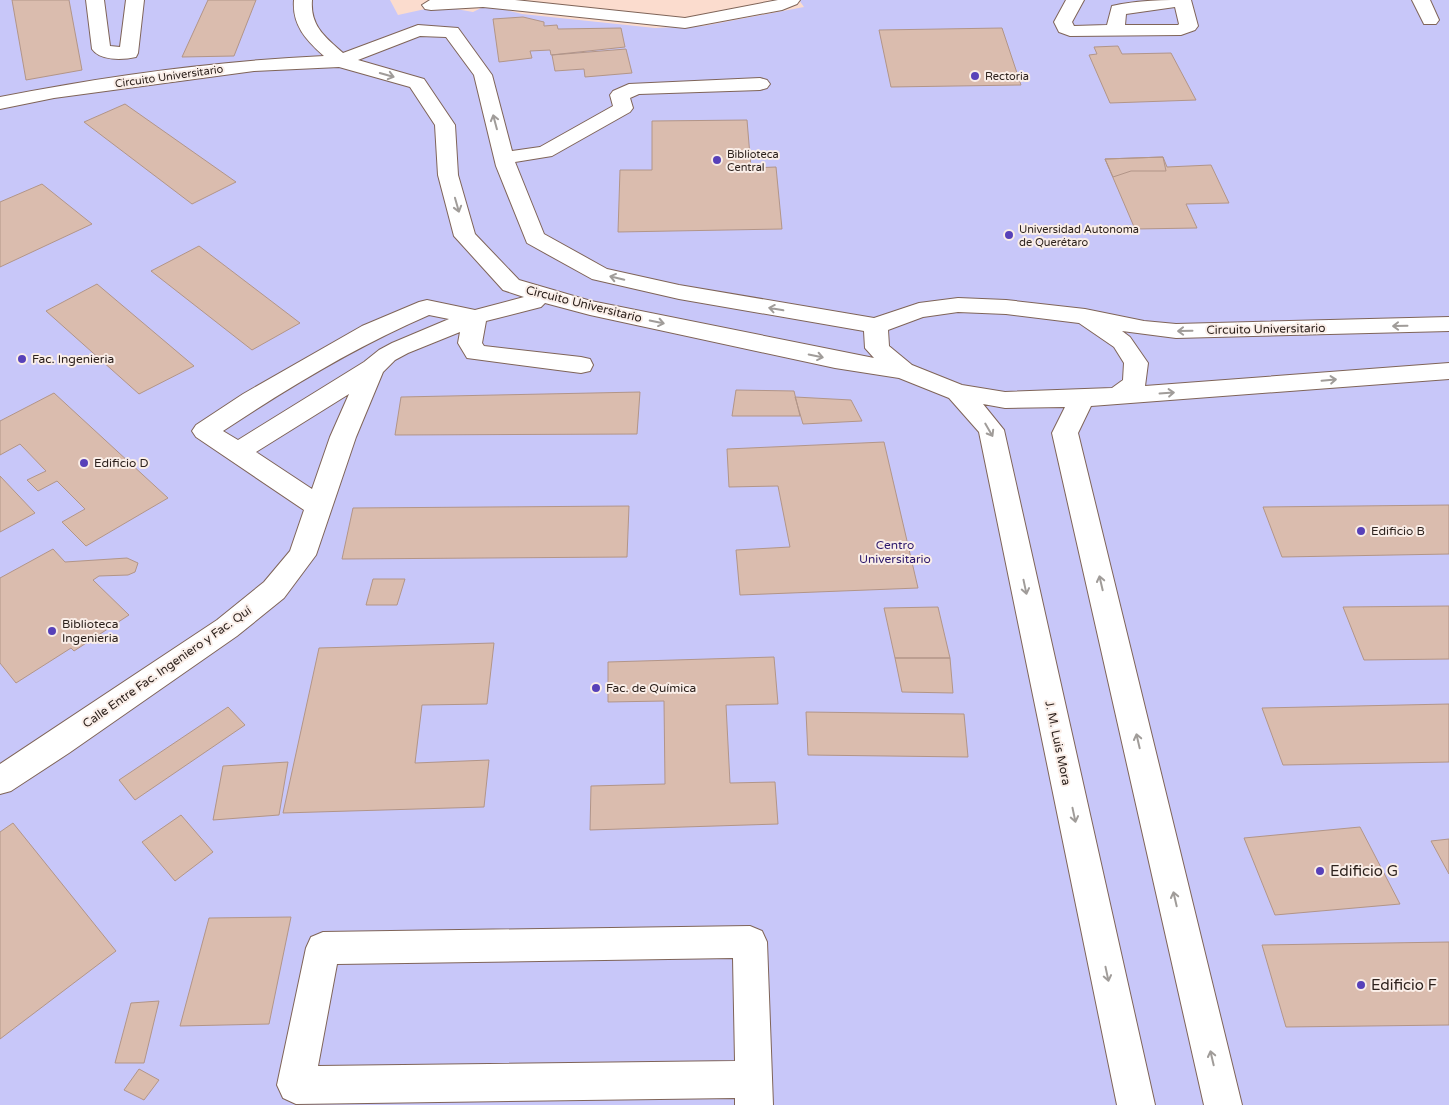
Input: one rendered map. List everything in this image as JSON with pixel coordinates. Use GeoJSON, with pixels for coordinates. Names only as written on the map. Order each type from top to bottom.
{"type":"FeatureCollection","features":[{"type":"Feature","properties":{"kind":"street"},"geometry":{"type":"LineString","coordinates":[[95,0],[101,50],[110,53],[128,53]]}},
{"type":"Feature","properties":{"kind":"street"},"geometry":{"type":"LineString","coordinates":[[126,82],[135,0]]}},
{"type":"Feature","properties":{"kind":"street","name":"Circuito Universitario"},"geometry":{"type":"LineString","coordinates":[[303,0],[302,20],[311,33],[340,61]]}},
{"type":"Feature","properties":{"kind":"street"},"geometry":{"type":"LineString","coordinates":[[451,0],[431,5],[483,2],[685,23],[782,5],[792,0]]}},
{"type":"Feature","properties":{"kind":"street"},"geometry":{"type":"LineString","coordinates":[[1075,0],[1063,22],[1065,28],[1070,31],[1181,30],[1189,26],[1182,0],[1118,10],[1115,30]]}},
{"type":"Feature","properties":{"kind":"street"},"geometry":{"type":"LineString","coordinates":[[1421,0],[1430,20]]}},
{"type":"Feature","properties":{"kind":"street","name":"Circuito Universitario"},"geometry":{"type":"LineString","coordinates":[[340,61],[418,30],[452,32],[483,75],[504,158],[535,238],[600,274],[679,292],[876,326],[919,310],[958,305],[1006,307],[1085,316],[1144,328],[1176,331],[1449,324]]}},
{"type":"Feature","properties":{"kind":"street","name":"Circuito Universitario"},"geometry":{"type":"LineString","coordinates":[[0,103],[54,92],[254,65],[340,61],[417,83],[445,125],[448,175],[466,236],[511,285],[541,296],[835,360],[903,371]]}},
{"type":"Feature","properties":{"kind":"street"},"geometry":{"type":"LineString","coordinates":[[504,158],[544,152],[623,108],[620,95],[636,88],[760,84]]}},
{"type":"Feature","properties":{"kind":"street","name":"Calle Entre Fac. Ingeniero y Fac. Quí"},"geometry":{"type":"LineString","coordinates":[[0,781],[58,744],[227,628],[274,590],[302,555],[343,437],[373,368],[387,355],[475,318],[533,302],[541,296]]}},
{"type":"Feature","properties":{"kind":"street"},"geometry":{"type":"LineString","coordinates":[[320,506],[205,431],[252,400],[370,331],[427,307],[475,318],[470,343],[475,353],[581,365]]}},
{"type":"Feature","properties":{"kind":"street"},"geometry":{"type":"LineString","coordinates":[[1085,316],[1122,342],[1136,363],[1135,383],[1118,396]]}},
{"type":"Feature","properties":{"kind":"street"},"geometry":{"type":"LineString","coordinates":[[876,326],[877,348],[903,371],[958,392],[1005,400],[1082,399],[1449,371]]}},
{"type":"Feature","properties":{"kind":"street"},"geometry":{"type":"LineString","coordinates":[[238,452],[373,368]]}},
{"type":"Feature","properties":{"kind":"street","name":"J. M. Luis Mora"},"geometry":{"type":"LineString","coordinates":[[958,392],[992,430],[1136,1105]]}},
{"type":"Feature","properties":{"kind":"street"},"geometry":{"type":"LineString","coordinates":[[1082,399],[1066,433],[1223,1105]]}},
{"type":"Feature","properties":{"kind":"street"},"geometry":{"type":"LineString","coordinates":[[750,942],[754,1092],[296,1086],[323,948],[750,942]]}},
{"type":"Feature","properties":{"kind":"green space","name":"Centro Universitario"},"geometry":{"type":"Polygon","coordinates":[[[0,0],[390,0],[398,15],[439,6],[473,12],[487,5],[522,14],[655,28],[703,26],[804,7],[799,0],[1449,0],[1449,1105],[0,1105],[0,0]]]}},
{"type":"Feature","properties":{"kind":"building"},"geometry":{"type":"Polygon","coordinates":[[[12,0],[69,0],[82,70],[26,80],[12,0]]]}},
{"type":"Feature","properties":{"kind":"building"},"geometry":{"type":"Polygon","coordinates":[[[208,0],[256,0],[234,56],[182,57],[208,0]]]}},
{"type":"Feature","properties":{"kind":"building"},"geometry":{"type":"Polygon","coordinates":[[[523,17],[544,22],[544,26],[557,25],[558,29],[621,28],[625,47],[551,55],[550,50],[530,51],[532,58],[499,62],[493,19],[523,17]]]}},
{"type":"Feature","properties":{"kind":"building"},"geometry":{"type":"Polygon","coordinates":[[[1002,28],[1021,85],[891,87],[879,30],[1002,28]]]}},
{"type":"Feature","properties":{"kind":"building"},"geometry":{"type":"Polygon","coordinates":[[[1118,46],[1122,54],[1171,53],[1196,100],[1110,103],[1089,55],[1097,54],[1094,47],[1118,46]]]}},
{"type":"Feature","properties":{"kind":"building"},"geometry":{"type":"Polygon","coordinates":[[[626,49],[632,73],[585,77],[584,69],[555,71],[552,55],[626,49]]]}},
{"type":"Feature","properties":{"kind":"building"},"geometry":{"type":"Polygon","coordinates":[[[125,104],[236,182],[192,204],[84,122],[125,104]]]}},
{"type":"Feature","properties":{"kind":"building"},"geometry":{"type":"Polygon","coordinates":[[[747,120],[751,168],[776,167],[782,229],[618,232],[620,170],[652,170],[652,121],[747,120]]]}},
{"type":"Feature","properties":{"kind":"building"},"geometry":{"type":"Polygon","coordinates":[[[1163,157],[1167,167],[1211,165],[1229,203],[1186,204],[1197,228],[1135,229],[1105,159],[1163,157]]]}},
{"type":"Feature","properties":{"kind":"building"},"geometry":{"type":"Polygon","coordinates":[[[1163,157],[1166,171],[1131,171],[1113,177],[1105,159],[1163,157]]]}},
{"type":"Feature","properties":{"kind":"building"},"geometry":{"type":"Polygon","coordinates":[[[42,184],[92,224],[0,267],[0,202],[42,184]]]}},
{"type":"Feature","properties":{"kind":"building"},"geometry":{"type":"Polygon","coordinates":[[[199,246],[300,323],[252,350],[151,271],[199,246]]]}},
{"type":"Feature","properties":{"kind":"building"},"geometry":{"type":"Polygon","coordinates":[[[97,284],[194,366],[139,394],[46,311],[97,284]]]}},
{"type":"Feature","properties":{"kind":"building"},"geometry":{"type":"Polygon","coordinates":[[[736,390],[794,391],[800,416],[732,416],[736,390]]]}},
{"type":"Feature","properties":{"kind":"building"},"geometry":{"type":"Polygon","coordinates":[[[640,392],[637,434],[395,435],[401,397],[640,392]]]}},
{"type":"Feature","properties":{"kind":"building","name":"Edificio D"},"geometry":{"type":"Polygon","coordinates":[[[54,393],[168,498],[86,546],[62,522],[85,509],[57,481],[38,491],[27,480],[46,471],[20,444],[0,455],[0,421],[54,393]]]}},
{"type":"Feature","properties":{"kind":"building"},"geometry":{"type":"Polygon","coordinates":[[[795,397],[851,400],[862,421],[803,424],[795,397]]]}},
{"type":"Feature","properties":{"kind":"building"},"geometry":{"type":"Polygon","coordinates":[[[884,442],[918,588],[740,595],[736,550],[790,547],[778,486],[729,487],[727,449],[884,442]]]}},
{"type":"Feature","properties":{"kind":"building"},"geometry":{"type":"Polygon","coordinates":[[[0,476],[35,513],[0,532],[0,476]]]}},
{"type":"Feature","properties":{"kind":"building","name":"Edificio B"},"geometry":{"type":"Polygon","coordinates":[[[1449,505],[1449,554],[1282,557],[1263,507],[1449,505]]]}},
{"type":"Feature","properties":{"kind":"building"},"geometry":{"type":"Polygon","coordinates":[[[629,506],[627,557],[342,559],[353,508],[629,506]]]}},
{"type":"Feature","properties":{"kind":"building","name":"Biblioteca Ingenieria"},"geometry":{"type":"Polygon","coordinates":[[[53,549],[65,562],[127,558],[138,563],[135,572],[128,575],[99,576],[93,580],[129,615],[74,651],[71,648],[16,683],[0,663],[0,578],[53,549]]]}},
{"type":"Feature","properties":{"kind":"building"},"geometry":{"type":"Polygon","coordinates":[[[373,579],[405,579],[397,605],[366,605],[373,579]]]}},
{"type":"Feature","properties":{"kind":"building"},"geometry":{"type":"Polygon","coordinates":[[[1449,606],[1449,659],[1364,660],[1343,607],[1449,606]]]}},
{"type":"Feature","properties":{"kind":"building"},"geometry":{"type":"Polygon","coordinates":[[[938,607],[950,658],[895,658],[884,608],[938,607]]]}},
{"type":"Feature","properties":{"kind":"building"},"geometry":{"type":"Polygon","coordinates":[[[494,643],[487,704],[422,705],[415,763],[489,760],[484,807],[283,813],[319,648],[494,643]]]}},
{"type":"Feature","properties":{"kind":"building"},"geometry":{"type":"Polygon","coordinates":[[[774,657],[778,704],[726,705],[730,783],[775,782],[778,824],[590,830],[591,786],[665,784],[664,701],[608,702],[608,662],[774,657]]]}},
{"type":"Feature","properties":{"kind":"building"},"geometry":{"type":"Polygon","coordinates":[[[895,658],[950,658],[953,693],[902,692],[895,658]]]}},
{"type":"Feature","properties":{"kind":"building"},"geometry":{"type":"Polygon","coordinates":[[[1449,704],[1449,762],[1283,765],[1262,708],[1449,704]]]}},
{"type":"Feature","properties":{"kind":"building"},"geometry":{"type":"Polygon","coordinates":[[[228,707],[245,725],[135,800],[119,780],[228,707]]]}},
{"type":"Feature","properties":{"kind":"building"},"geometry":{"type":"Polygon","coordinates":[[[806,712],[964,714],[968,757],[808,755],[806,712]]]}},
{"type":"Feature","properties":{"kind":"building"},"geometry":{"type":"Polygon","coordinates":[[[288,762],[279,815],[213,820],[223,766],[288,762]]]}},
{"type":"Feature","properties":{"kind":"building"},"geometry":{"type":"Polygon","coordinates":[[[181,815],[213,852],[175,881],[142,842],[181,815]]]}},
{"type":"Feature","properties":{"kind":"building"},"geometry":{"type":"Polygon","coordinates":[[[13,823],[116,951],[0,1039],[0,832],[13,823]]]}},
{"type":"Feature","properties":{"kind":"building","name":"Edificio G"},"geometry":{"type":"Polygon","coordinates":[[[1360,827],[1400,904],[1275,915],[1244,838],[1360,827]]]}},
{"type":"Feature","properties":{"kind":"building"},"geometry":{"type":"Polygon","coordinates":[[[1449,839],[1449,874],[1431,841],[1449,839]]]}},
{"type":"Feature","properties":{"kind":"building"},"geometry":{"type":"Polygon","coordinates":[[[291,917],[269,1024],[180,1026],[209,918],[291,917]]]}},
{"type":"Feature","properties":{"kind":"building","name":"Edificio F"},"geometry":{"type":"Polygon","coordinates":[[[1449,942],[1449,1025],[1286,1027],[1262,945],[1449,942]]]}},
{"type":"Feature","properties":{"kind":"building"},"geometry":{"type":"Polygon","coordinates":[[[159,1001],[144,1063],[115,1063],[131,1003],[159,1001]]]}},
{"type":"Feature","properties":{"kind":"building"},"geometry":{"type":"Polygon","coordinates":[[[139,1069],[159,1080],[144,1100],[124,1090],[139,1069]]]}},
{"type":"Feature","properties":{"kind":"place","name":"Rectoria"},"geometry":{"type":"Point","coordinates":[975,76]}},
{"type":"Feature","properties":{"kind":"place","name":"Biblioteca Central"},"geometry":{"type":"Point","coordinates":[717,160]}},
{"type":"Feature","properties":{"kind":"place","name":"Universidad Autonoma de Querétaro"},"geometry":{"type":"Point","coordinates":[1009,235]}},
{"type":"Feature","properties":{"kind":"place","name":"Fac. Ingenieria"},"geometry":{"type":"Point","coordinates":[22,359]}},
{"type":"Feature","properties":{"kind":"place","name":"Edificio D"},"geometry":{"type":"Point","coordinates":[84,463]}},
{"type":"Feature","properties":{"kind":"place","name":"Edificio B"},"geometry":{"type":"Point","coordinates":[1361,531]}},
{"type":"Feature","properties":{"kind":"place","name":"Biblioteca Ingenieria"},"geometry":{"type":"Point","coordinates":[52,631]}},
{"type":"Feature","properties":{"kind":"place","name":"Fac. de Química"},"geometry":{"type":"Point","coordinates":[596,688]}},
{"type":"Feature","properties":{"kind":"place","name":"Edificio G"},"geometry":{"type":"Point","coordinates":[1320,871]}},
{"type":"Feature","properties":{"kind":"place","name":"Edificio F"},"geometry":{"type":"Point","coordinates":[1361,985]}}]}
